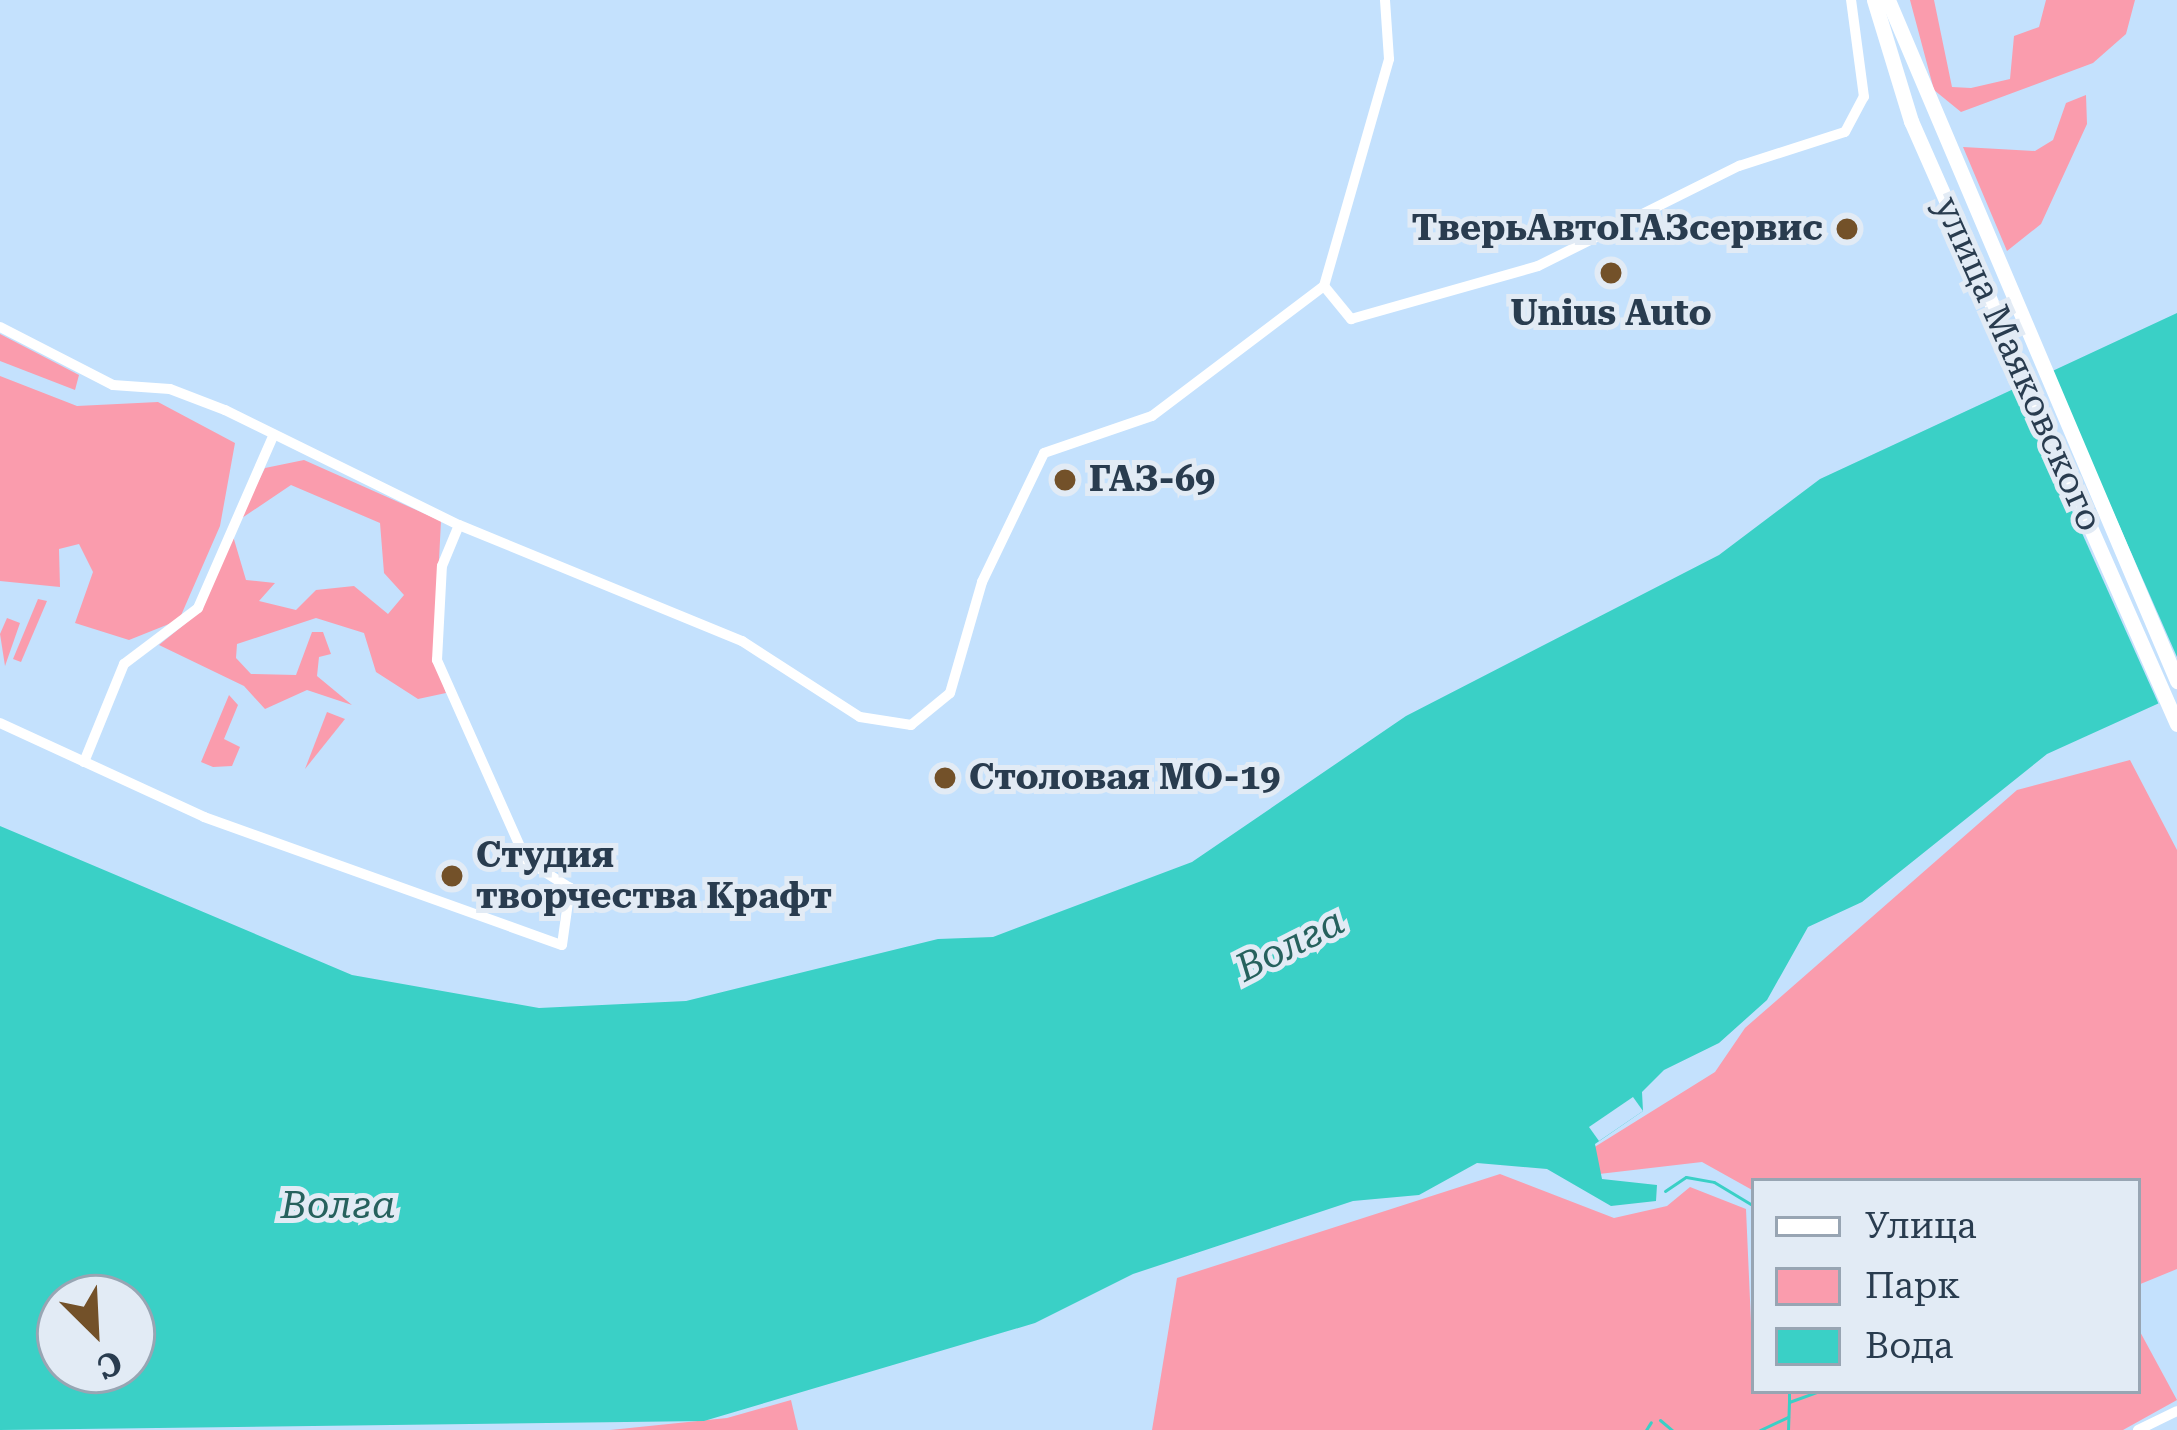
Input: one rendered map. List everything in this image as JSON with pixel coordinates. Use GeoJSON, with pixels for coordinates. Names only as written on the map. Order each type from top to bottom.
{"type":"FeatureCollection","features":[{"type":"Feature","properties":{"kind":"main road","name":"улица Маяковского"},"geometry":{"type":"LineString","coordinates":[[1874,0],[1887,41],[2177,724]]}},
{"type":"Feature","properties":{"kind":"main road","name":"улица Маяковского"},"geometry":{"type":"LineString","coordinates":[[1888,0],[1887,41],[2177,681]]}},
{"type":"Feature","properties":{"kind":"street"},"geometry":{"type":"LineString","coordinates":[[0,327],[113,385],[170,389],[459,525],[742,641],[882,726],[930,716],[960,664],[982,582],[1048,449],[1153,416],[1324,286],[1389,58],[1385,0]]}},
{"type":"Feature","properties":{"kind":"street"},"geometry":{"type":"LineString","coordinates":[[1324,286],[1338,313],[1358,318],[1538,266],[1739,166],[1845,132],[1864,97],[1851,0]]}},
{"type":"Feature","properties":{"kind":"street"},"geometry":{"type":"LineString","coordinates":[[84,762],[128,659],[198,608],[273,436]]}},
{"type":"Feature","properties":{"kind":"street"},"geometry":{"type":"LineString","coordinates":[[0,723],[378,885],[562,945],[569,888],[526,860],[437,659],[442,566],[459,525]]}},
{"type":"Feature","properties":{"kind":"street"},"geometry":{"type":"LineString","coordinates":[[2138,1430],[2177,1411]]}},
{"type":"Feature","properties":{"kind":"green space"},"geometry":{"type":"Polygon","coordinates":[[[1910,0],[1934,0],[1952,87],[1971,88],[2010,79],[2014,36],[2039,27],[2046,0],[2135,0],[2126,34],[2093,63],[1961,112],[1934,90],[1910,0]]]}},
{"type":"Feature","properties":{"kind":"green space"},"geometry":{"type":"Polygon","coordinates":[[[2086,95],[2087,124],[2041,224],[2007,251],[1963,147],[2035,151],[2053,140],[2066,103],[2086,95]]]}},
{"type":"Feature","properties":{"kind":"green space"},"geometry":{"type":"Polygon","coordinates":[[[0,334],[79,375],[75,390],[0,361],[0,334]]]}},
{"type":"Feature","properties":{"kind":"green space"},"geometry":{"type":"Polygon","coordinates":[[[0,376],[77,406],[158,402],[235,443],[220,526],[179,620],[129,640],[75,623],[93,572],[79,544],[59,549],[60,587],[0,581],[0,376]]]}},
{"type":"Feature","properties":{"kind":"green space"},"geometry":{"type":"Polygon","coordinates":[[[304,460],[441,521],[434,658],[446,693],[418,699],[376,672],[364,633],[316,618],[237,644],[236,658],[251,674],[296,675],[312,632],[323,632],[331,654],[319,657],[317,676],[352,705],[307,690],[265,709],[244,686],[159,645],[202,610],[233,536],[246,580],[275,583],[259,601],[296,610],[316,590],[354,586],[388,614],[404,595],[384,573],[380,523],[291,485],[239,520],[265,468],[304,460]]]}},
{"type":"Feature","properties":{"kind":"green space"},"geometry":{"type":"Polygon","coordinates":[[[38,599],[47,601],[21,662],[13,659],[38,599]]]}},
{"type":"Feature","properties":{"kind":"green space"},"geometry":{"type":"Polygon","coordinates":[[[7,618],[20,623],[5,666],[0,634],[7,618]]]}},
{"type":"Feature","properties":{"kind":"green space"},"geometry":{"type":"Polygon","coordinates":[[[229,695],[238,705],[224,739],[240,747],[232,766],[213,767],[201,762],[229,695]]]}},
{"type":"Feature","properties":{"kind":"green space"},"geometry":{"type":"Polygon","coordinates":[[[327,712],[345,719],[305,769],[327,712]]]}},
{"type":"Feature","properties":{"kind":"green space"},"geometry":{"type":"Polygon","coordinates":[[[2130,760],[2177,850],[2177,1269],[2141,1284],[2141,1178],[1751,1178],[1751,1189],[1702,1162],[1599,1174],[1593,1148],[1715,1072],[1745,1028],[2017,790],[2130,760]]]}},
{"type":"Feature","properties":{"kind":"green space"},"geometry":{"type":"Polygon","coordinates":[[[1500,1174],[1614,1218],[1667,1206],[1690,1187],[1746,1209],[1751,1394],[2141,1394],[2141,1334],[2177,1400],[2123,1430],[1152,1430],[1177,1278],[1500,1174]]]}},
{"type":"Feature","properties":{"kind":"green space"},"geometry":{"type":"Polygon","coordinates":[[[791,1400],[798,1430],[610,1430],[727,1418],[791,1400]]]}},
{"type":"Feature","properties":{"kind":"water","name":"Волга"},"geometry":{"type":"Polygon","coordinates":[[[2177,313],[2177,695],[2047,754],[1862,902],[1808,927],[1767,1000],[1719,1043],[1664,1070],[1642,1092],[1643,1111],[1595,1144],[1602,1179],[1657,1185],[1656,1201],[1611,1206],[1547,1169],[1477,1163],[1419,1195],[1353,1201],[1133,1274],[1035,1323],[704,1421],[0,1430],[0,826],[352,975],[539,1008],[686,1001],[938,939],[993,937],[1192,862],[1406,716],[1719,555],[1820,479],[2177,313]]]}},
{"type":"Feature","properties":{"kind":"pier"},"geometry":{"type":"Polygon","coordinates":[[[2046,359],[2177,657],[2177,702],[2160,707],[2012,377],[2046,359]]]}},
{"type":"Feature","properties":{"kind":"pier"},"geometry":{"type":"Polygon","coordinates":[[[1633,1097],[1643,1111],[1599,1141],[1589,1127],[1633,1097]]]}},
{"type":"Feature","properties":{"kind":"waterway"},"geometry":{"type":"LineString","coordinates":[[1665,1191],[1686,1177],[1714,1182],[1751,1204]]}},
{"type":"Feature","properties":{"kind":"waterway"},"geometry":{"type":"LineString","coordinates":[[1789,1394],[1789,1402],[1811,1394]]}},
{"type":"Feature","properties":{"kind":"waterway"},"geometry":{"type":"LineString","coordinates":[[1788,1430],[1789,1402]]}},
{"type":"Feature","properties":{"kind":"waterway"},"geometry":{"type":"LineString","coordinates":[[1760,1430],[1788,1417]]}},
{"type":"Feature","properties":{"kind":"waterway"},"geometry":{"type":"LineString","coordinates":[[1660,1420],[1672,1430]]}},
{"type":"Feature","properties":{"kind":"waterway"},"geometry":{"type":"LineString","coordinates":[[1646,1430],[1651,1422]]}},
{"type":"Feature","properties":{"kind":"place","name":"ТверьАвтоГАЗсервис"},"geometry":{"type":"Point","coordinates":[1847,229]}},
{"type":"Feature","properties":{"kind":"place","name":"Unius Auto"},"geometry":{"type":"Point","coordinates":[1611,273]}},
{"type":"Feature","properties":{"kind":"place","name":"ГАЗ-69"},"geometry":{"type":"Point","coordinates":[1065,480]}},
{"type":"Feature","properties":{"kind":"place","name":"Столовая МО-19"},"geometry":{"type":"Point","coordinates":[945,778]}},
{"type":"Feature","properties":{"kind":"place","name":"Студия творчества Крафт"},"geometry":{"type":"Point","coordinates":[452,876]}}]}
